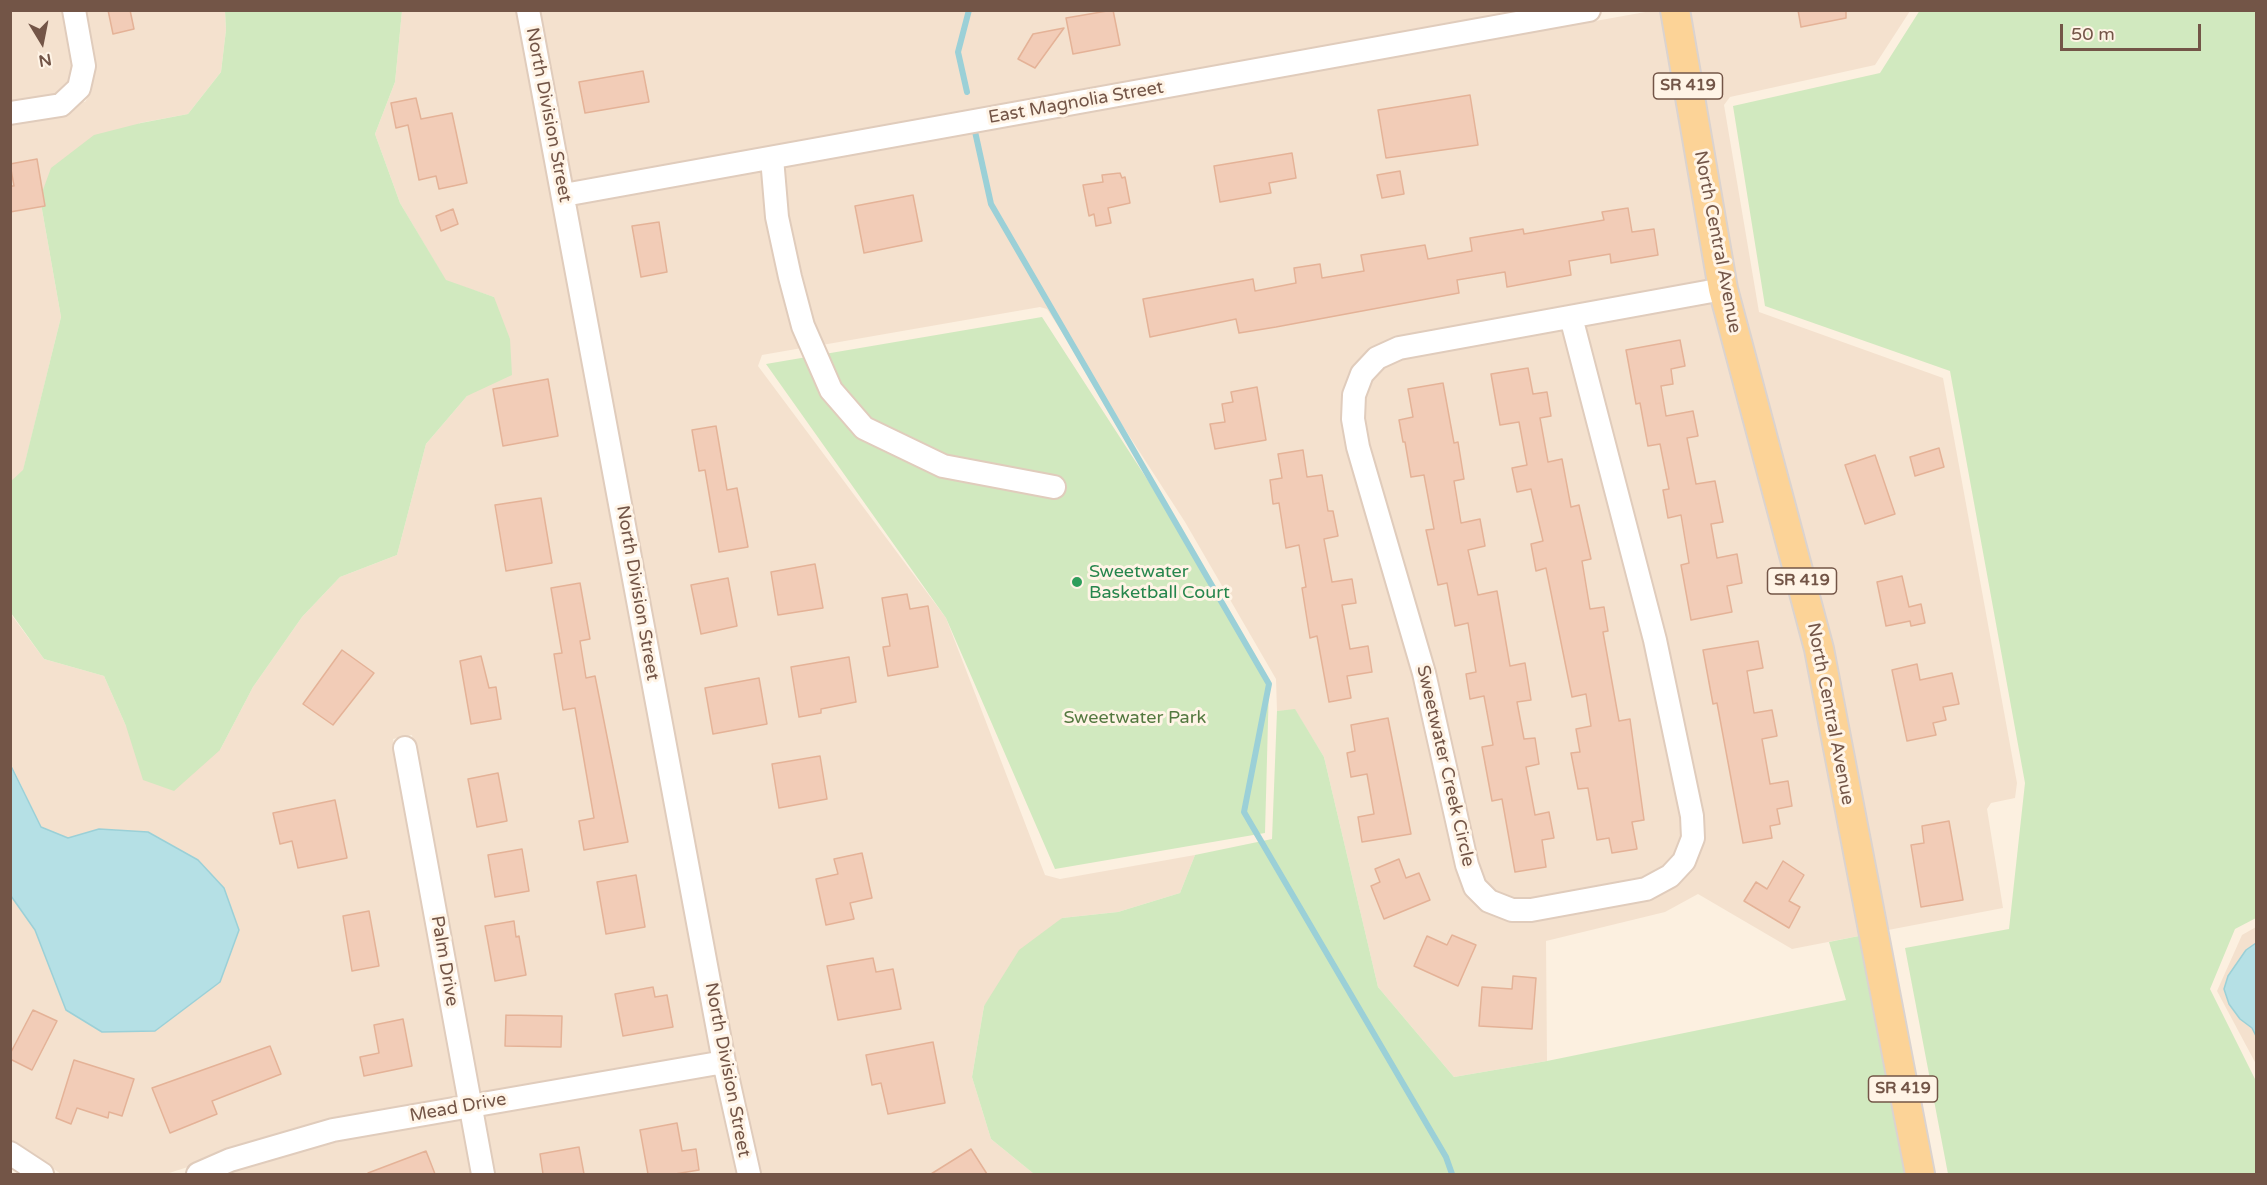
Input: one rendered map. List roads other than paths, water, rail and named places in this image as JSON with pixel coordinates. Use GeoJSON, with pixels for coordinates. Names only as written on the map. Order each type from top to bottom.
{"type":"FeatureCollection","features":[{"type":"Feature","properties":{"kind":"main road","name":"North Central Avenue"},"geometry":{"type":"LineString","coordinates":[[1675,10],[1723,289],[1819,649],[1920,1174]]}},
{"type":"Feature","properties":{"kind":"street"},"geometry":{"type":"LineString","coordinates":[[10,113],[61,105],[78,88],[84,66],[74,10]]}},
{"type":"Feature","properties":{"kind":"street","name":"North Division Street"},"geometry":{"type":"LineString","coordinates":[[528,10],[724,1062],[749,1174]]}},
{"type":"Feature","properties":{"kind":"street","name":"East Magnolia Street"},"geometry":{"type":"LineString","coordinates":[[564,195],[1589,10]]}},
{"type":"Feature","properties":{"kind":"street"},"geometry":{"type":"LineString","coordinates":[[772,158],[777,217],[790,277],[803,326],[831,390],[864,428],[943,466],[1054,487]]}},
{"type":"Feature","properties":{"kind":"street","name":"Sweetwater Creek Circle"},"geometry":{"type":"LineString","coordinates":[[1570,317],[1655,640],[1692,816],[1693,838],[1684,861],[1670,876],[1646,889],[1531,910],[1512,910],[1489,901],[1475,886],[1467,865],[1424,673],[1358,447],[1353,418],[1354,395],[1362,374],[1377,358],[1399,348],[1723,289]]}},
{"type":"Feature","properties":{"kind":"street","name":"Palm Drive"},"geometry":{"type":"LineString","coordinates":[[405,748],[483,1174]]}},
{"type":"Feature","properties":{"kind":"street","name":"Mead Drive"},"geometry":{"type":"LineString","coordinates":[[198,1174],[230,1160],[333,1130],[724,1062]]}},
{"type":"Feature","properties":{"kind":"street"},"geometry":{"type":"LineString","coordinates":[[10,1153],[42,1174]]}},
{"type":"Feature","properties":{"kind":"water"},"geometry":{"type":"Polygon","coordinates":[[[10,764],[41,827],[68,838],[99,829],[148,832],[198,860],[224,888],[239,930],[220,982],[155,1031],[102,1032],[66,1010],[35,930],[11,896],[10,764]]]}},
{"type":"Feature","properties":{"kind":"water"},"geometry":{"type":"Polygon","coordinates":[[[2256,943],[2256,1036],[2252,1028],[2240,1019],[2229,1004],[2224,989],[2228,976],[2246,950],[2256,943]]]}},
{"type":"Feature","properties":{"kind":"waterway"},"geometry":{"type":"LineString","coordinates":[[967,92],[958,52],[969,10]]}},
{"type":"Feature","properties":{"kind":"waterway"},"geometry":{"type":"LineString","coordinates":[[974,127],[991,204],[1269,684],[1244,812],[1446,1157],[1452,1174]]}},
{"type":"Feature","properties":{"kind":"place","name":"Sweetwater Basketball Court"},"geometry":{"type":"Point","coordinates":[1077,582]}},
{"type":"Feature","properties":{"kind":"park label","name":"Sweetwater Park"},"geometry":{"type":"Point","coordinates":[1135,718]}}]}
